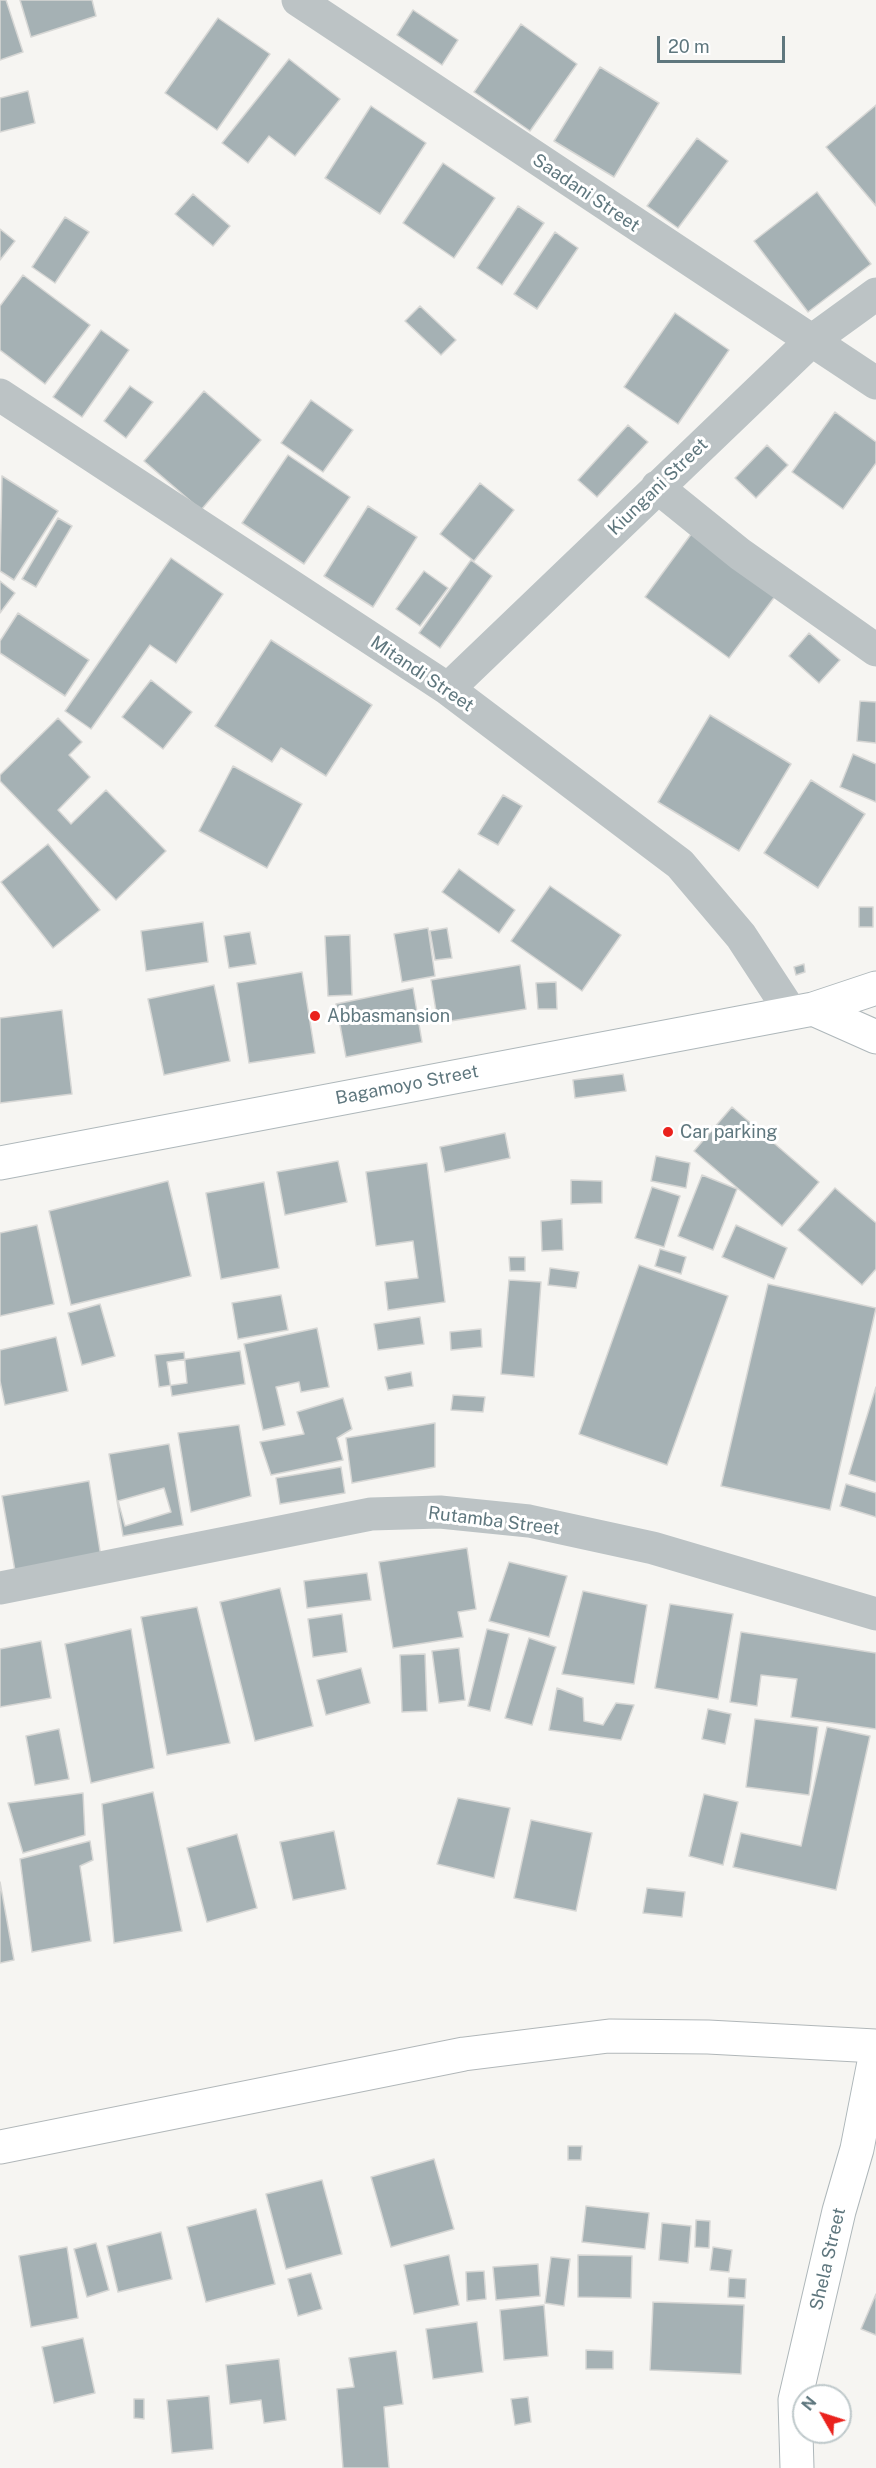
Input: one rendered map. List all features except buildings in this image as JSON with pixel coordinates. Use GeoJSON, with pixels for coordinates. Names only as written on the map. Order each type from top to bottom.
{"type":"FeatureCollection","features":[{"type":"Feature","properties":{"kind":"main road","name":"Bagamoyo Street"},"geometry":{"type":"LineString","coordinates":[[0,1163],[802,1010],[876,988]]}},
{"type":"Feature","properties":{"kind":"main road"},"geometry":{"type":"LineString","coordinates":[[802,1010],[876,1037]]}},
{"type":"Feature","properties":{"kind":"main road"},"geometry":{"type":"LineString","coordinates":[[0,2147],[464,2054],[609,2036],[708,2037],[876,2046]]}},
{"type":"Feature","properties":{"kind":"main road","name":"Shela Street"},"geometry":{"type":"LineString","coordinates":[[797,2468],[795,2400],[839,2211],[857,2149],[876,2052]]}},
{"type":"Feature","properties":{"kind":"street","name":"Saadani Street"},"geometry":{"type":"LineString","coordinates":[[298,0],[810,342],[876,383]]}},
{"type":"Feature","properties":{"kind":"street","name":"Kiungani Street"},"geometry":{"type":"LineString","coordinates":[[448,689],[810,342],[876,294]]}},
{"type":"Feature","properties":{"kind":"street","name":"Mitandi Street"},"geometry":{"type":"LineString","coordinates":[[0,395],[448,689],[680,864],[802,1010]]}},
{"type":"Feature","properties":{"kind":"street"},"geometry":{"type":"LineString","coordinates":[[657,488],[740,554],[876,650]]}},
{"type":"Feature","properties":{"kind":"street","name":"Rutamba Street"},"geometry":{"type":"LineString","coordinates":[[0,1588],[371,1514],[440,1512],[529,1521],[653,1548],[876,1614]]}},
{"type":"Feature","properties":{"kind":"place","name":"Abbasmansion"},"geometry":{"type":"Point","coordinates":[315,1016]}},
{"type":"Feature","properties":{"kind":"place","name":"Car parking"},"geometry":{"type":"Point","coordinates":[668,1132]}}]}
